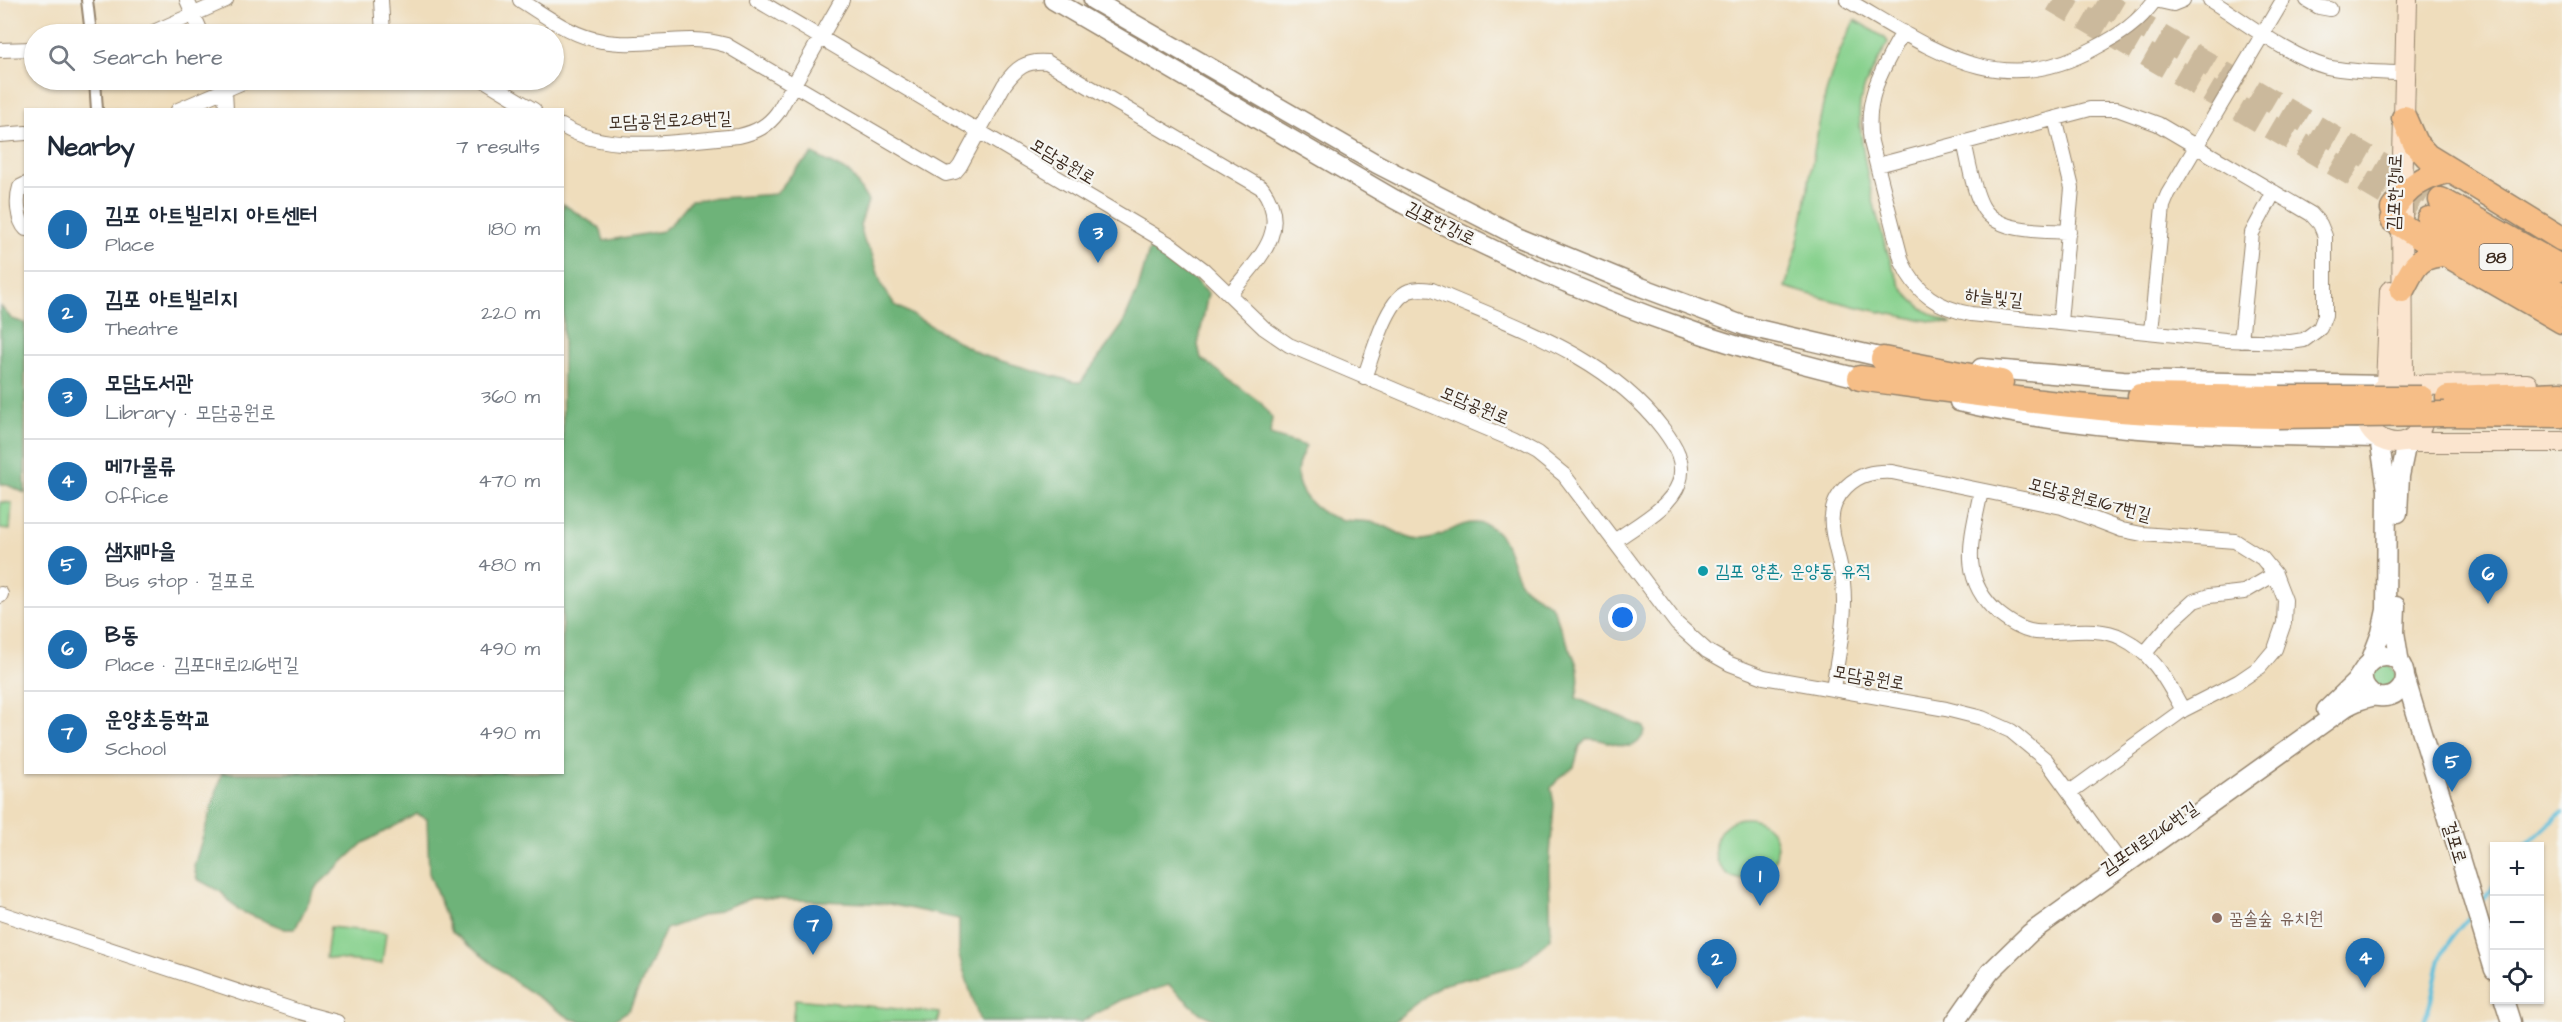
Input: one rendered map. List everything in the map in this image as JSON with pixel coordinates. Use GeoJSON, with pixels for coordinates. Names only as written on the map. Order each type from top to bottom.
{"type":"FeatureCollection","features":[{"type":"Feature","properties":{"kind":"highway"},"geometry":{"type":"LineString","coordinates":[[2404,118],[2415,143],[2448,171],[2562,239]]}},
{"type":"Feature","properties":{"kind":"highway"},"geometry":{"type":"LineString","coordinates":[[2448,171],[2427,176],[2398,212],[2446,254],[2562,321]]}},
{"type":"Feature","properties":{"kind":"highway","name":"88"},"geometry":{"type":"LineString","coordinates":[[2562,268],[2435,209],[2562,295]]}},
{"type":"Feature","properties":{"kind":"highway"},"geometry":{"type":"LineString","coordinates":[[2402,290],[2413,270],[2423,259],[2430,255],[2446,254]]}},
{"type":"Feature","properties":{"kind":"highway"},"geometry":{"type":"LineString","coordinates":[[1883,359],[2007,383],[2279,407]]}},
{"type":"Feature","properties":{"kind":"highway"},"geometry":{"type":"LineString","coordinates":[[1860,378],[2007,399],[2184,414],[2279,407],[2446,406],[2559,398]]}},
{"type":"Feature","properties":{"kind":"main road","name":"김포한강11로"},"geometry":{"type":"LineString","coordinates":[[2395,385],[2398,212],[2397,73],[2400,0]]}},
{"type":"Feature","properties":{"kind":"main road","name":"김포한강11로"},"geometry":{"type":"LineString","coordinates":[[2395,385],[2402,290],[2398,212],[2404,118],[2407,0]]}},
{"type":"Feature","properties":{"kind":"main road"},"geometry":{"type":"LineString","coordinates":[[2559,398],[2537,384],[2395,385],[2373,398],[2367,415],[2368,424],[2379,438],[2388,443],[2562,442]]}},
{"type":"Feature","properties":{"kind":"main road"},"geometry":{"type":"LineString","coordinates":[[2395,385],[2415,394],[2424,411],[2421,429],[2407,442]]}},
{"type":"Feature","properties":{"kind":"street"},"geometry":{"type":"LineString","coordinates":[[87,0],[90,24]]}},
{"type":"Feature","properties":{"kind":"street"},"geometry":{"type":"LineString","coordinates":[[187,0],[198,24]]}},
{"type":"Feature","properties":{"kind":"street"},"geometry":{"type":"LineString","coordinates":[[173,24],[226,0]]}},
{"type":"Feature","properties":{"kind":"street"},"geometry":{"type":"LineString","coordinates":[[381,0],[382,24]]}},
{"type":"Feature","properties":{"kind":"street"},"geometry":{"type":"LineString","coordinates":[[520,0],[559,24]]}},
{"type":"Feature","properties":{"kind":"street","name":"모담공원로"},"geometry":{"type":"LineString","coordinates":[[757,0],[1171,245],[1204,270],[1272,335],[1364,378],[1513,440],[1537,453],[1564,475],[1616,540],[1677,624],[1707,651],[1730,664],[1764,677],[1946,709],[1999,725],[2011,731],[2037,751],[2121,862]]}},
{"type":"Feature","properties":{"kind":"street","name":"모담공원로28번길"},"geometry":{"type":"LineString","coordinates":[[564,127],[586,138],[622,144],[739,136],[754,132],[772,120],[795,85],[842,0]]}},
{"type":"Feature","properties":{"kind":"street","name":"김포한강1로"},"geometry":{"type":"LineString","coordinates":[[1053,0],[1439,223],[1609,300],[1694,332],[1860,378],[1999,411],[2074,422],[2255,436],[2379,438]]}},
{"type":"Feature","properties":{"kind":"street","name":"김포한강1로"},"geometry":{"type":"LineString","coordinates":[[1093,0],[1377,164],[1517,236],[1578,263],[1715,316],[1785,337],[1883,359],[2123,381],[2395,385]]}},
{"type":"Feature","properties":{"kind":"street"},"geometry":{"type":"LineString","coordinates":[[1847,0],[1959,62],[1998,70],[2025,71],[2044,68],[2084,55],[2132,27],[2155,0],[2173,4],[2183,0]]}},
{"type":"Feature","properties":{"kind":"street"},"geometry":{"type":"LineString","coordinates":[[2210,0],[2304,58],[2326,66],[2348,70],[2397,73]]}},
{"type":"Feature","properties":{"kind":"street"},"geometry":{"type":"LineString","coordinates":[[2151,332],[2163,206],[2283,0]]}},
{"type":"Feature","properties":{"kind":"street"},"geometry":{"type":"LineString","coordinates":[[2307,0],[2319,7],[2330,9]]}},
{"type":"Feature","properties":{"kind":"street"},"geometry":{"type":"LineString","coordinates":[[564,27],[603,42],[699,39],[712,41],[741,52],[946,174],[955,172],[960,166],[1004,85],[1013,73],[1023,64],[1035,61],[1047,62],[1251,179],[1262,188],[1270,199],[1275,226],[1271,240],[1230,294]]}},
{"type":"Feature","properties":{"kind":"street","name":"하늘빛길"},"geometry":{"type":"LineString","coordinates":[[1878,165],[2090,109],[2117,109],[2158,124],[2311,214],[2320,224],[2325,236],[2325,315],[2320,328],[2304,340],[2241,341],[1951,310],[1924,295],[1902,262],[1878,165],[1868,124],[1869,106],[1880,73],[1903,32]]}},
{"type":"Feature","properties":{"kind":"street"},"geometry":{"type":"LineString","coordinates":[[0,50],[24,49]]}},
{"type":"Feature","properties":{"kind":"street"},"geometry":{"type":"LineString","coordinates":[[95,90],[97,108]]}},
{"type":"Feature","properties":{"kind":"street"},"geometry":{"type":"LineString","coordinates":[[182,108],[213,90]]}},
{"type":"Feature","properties":{"kind":"street"},"geometry":{"type":"LineString","coordinates":[[223,90],[226,108]]}},
{"type":"Feature","properties":{"kind":"street"},"geometry":{"type":"LineString","coordinates":[[501,90],[531,108]]}},
{"type":"Feature","properties":{"kind":"street"},"geometry":{"type":"LineString","coordinates":[[2055,118],[2072,188],[2060,322]]}},
{"type":"Feature","properties":{"kind":"street"},"geometry":{"type":"LineString","coordinates":[[0,135],[24,133]]}},
{"type":"Feature","properties":{"kind":"street"},"geometry":{"type":"LineString","coordinates":[[1964,142],[1982,207],[1991,216],[2013,227],[2069,232]]}},
{"type":"Feature","properties":{"kind":"street"},"geometry":{"type":"LineString","coordinates":[[24,185],[17,193],[19,217],[24,226]]}},
{"type":"Feature","properties":{"kind":"street"},"geometry":{"type":"LineString","coordinates":[[2241,341],[2252,233],[2274,192]]}},
{"type":"Feature","properties":{"kind":"street"},"geometry":{"type":"LineString","coordinates":[[1364,378],[1392,305],[1408,291],[1420,288],[1432,290],[1583,358],[1622,386],[1640,403],[1669,438],[1680,457],[1680,482],[1673,495],[1616,540]]}},
{"type":"Feature","properties":{"kind":"street","name":"김포대로1216번길"},"geometry":{"type":"LineString","coordinates":[[1955,1022],[1990,972],[2020,942],[2121,862],[2327,709],[2348,689],[2367,664],[2381,633],[2386,610],[2387,490],[2379,438]]}},
{"type":"Feature","properties":{"kind":"street"},"geometry":{"type":"LineString","coordinates":[[2383,697],[2401,689],[2403,670],[2396,632],[2397,548],[2400,476],[2407,442]]}},
{"type":"Feature","properties":{"kind":"street","name":"모담공원로167번길"},"geometry":{"type":"LineString","coordinates":[[1833,689],[1844,603],[1840,565],[1830,524],[1833,507],[1842,492],[1860,477],[1881,471],[2062,507],[2122,530],[2142,534],[2215,538],[2235,542],[2262,558],[2275,574],[2282,591],[2285,610],[2281,637],[2275,649],[2260,667],[2249,675],[2182,710],[2070,792]]}},
{"type":"Feature","properties":{"kind":"street"},"geometry":{"type":"LineString","coordinates":[[1981,491],[1970,562],[1976,583],[1997,612],[2012,623],[2031,631],[2107,633],[2120,637],[2145,653],[2161,670],[2182,710]]}},
{"type":"Feature","properties":{"kind":"street"},"geometry":{"type":"LineString","coordinates":[[2145,653],[2194,601],[2209,596],[2244,592],[2275,574]]}},
{"type":"Feature","properties":{"kind":"street"},"geometry":{"type":"LineString","coordinates":[[2403,670],[2395,659],[2382,656],[2367,664],[2363,674],[2366,687],[2383,697],[2405,704],[2417,714]]}},
{"type":"Feature","properties":{"kind":"street","name":"걸포로"},"geometry":{"type":"LineString","coordinates":[[2403,670],[2490,956]]}},
{"type":"Feature","properties":{"kind":"street","name":"김포대로1216번길"},"geometry":{"type":"LineString","coordinates":[[1945,1022],[1968,987],[1999,948],[2029,922],[2121,862],[2346,707],[2354,702],[2383,697]]}},
{"type":"Feature","properties":{"kind":"street"},"geometry":{"type":"LineString","coordinates":[[0,913],[300,1012],[337,1022]]}},
{"type":"Feature","properties":{"kind":"street"},"geometry":{"type":"LineString","coordinates":[[2506,1004],[2511,1022]]}},
{"type":"Feature","properties":{"kind":"green space"},"geometry":{"type":"Polygon","coordinates":[[[1855,20],[1888,42],[1864,88],[1860,104],[1860,120],[1873,200],[1888,255],[1896,276],[1909,296],[1925,310],[1952,324],[1868,309],[1785,287],[1802,220],[1820,117],[1840,51],[1855,20]]]}},
{"type":"Feature","properties":{"kind":"green space"},"geometry":{"type":"Polygon","coordinates":[[[813,154],[851,174],[868,201],[860,225],[865,244],[871,251],[882,286],[895,305],[981,355],[1074,382],[1081,382],[1122,326],[1138,289],[1149,250],[1152,249],[1181,267],[1208,293],[1198,345],[1201,358],[1261,403],[1272,418],[1270,435],[1306,446],[1299,461],[1297,476],[1303,493],[1315,507],[1331,516],[1344,520],[1376,523],[1417,540],[1431,539],[1459,526],[1474,523],[1492,528],[1498,534],[1521,583],[1527,590],[1550,605],[1555,613],[1578,670],[1576,698],[1644,727],[1645,731],[1634,745],[1627,746],[1587,739],[1580,746],[1574,767],[1559,778],[1551,788],[1554,804],[1549,869],[1551,938],[1520,965],[1441,985],[1393,1022],[1219,1022],[1200,1013],[1169,985],[1121,1000],[1081,1022],[980,1022],[959,956],[959,919],[889,904],[752,898],[666,929],[629,1010],[611,1022],[585,1022],[571,1019],[519,985],[452,932],[429,873],[427,819],[417,814],[363,843],[316,887],[295,929],[285,929],[238,910],[221,892],[197,879],[194,866],[222,774],[564,774],[564,205],[600,228],[604,241],[662,231],[691,200],[776,194],[795,170],[813,154]]]}},
{"type":"Feature","properties":{"kind":"green space"},"geometry":{"type":"Polygon","coordinates":[[[0,306],[12,319],[24,323],[24,493],[0,484],[0,306]]]}},
{"type":"Feature","properties":{"kind":"green space"},"geometry":{"type":"Polygon","coordinates":[[[0,502],[12,503],[10,530],[0,529],[0,502]]]}},
{"type":"Feature","properties":{"kind":"green space"},"geometry":{"type":"Polygon","coordinates":[[[2384,665],[2393,668],[2396,677],[2393,686],[2384,689],[2375,686],[2372,677],[2375,668],[2384,665]]]}},
{"type":"Feature","properties":{"kind":"green space"},"geometry":{"type":"Polygon","coordinates":[[[1746,818],[1758,820],[1768,827],[1775,837],[1777,849],[1775,861],[1768,871],[1758,878],[1746,880],[1734,878],[1724,871],[1717,861],[1715,849],[1717,837],[1724,827],[1734,820],[1746,818]]]}},
{"type":"Feature","properties":{"kind":"green space"},"geometry":{"type":"Polygon","coordinates":[[[330,927],[386,933],[382,964],[326,958],[330,927]]]}},
{"type":"Feature","properties":{"kind":"green space"},"geometry":{"type":"Polygon","coordinates":[[[795,999],[939,1013],[938,1022],[792,1022],[795,999]]]}},
{"type":"Feature","properties":{"kind":"waterway"},"geometry":{"type":"LineString","coordinates":[[2529,842],[2562,812]]}},
{"type":"Feature","properties":{"kind":"waterway"},"geometry":{"type":"LineString","coordinates":[[2479,905],[2490,891]]}},
{"type":"Feature","properties":{"kind":"waterway"},"geometry":{"type":"LineString","coordinates":[[2423,1022],[2444,949],[2471,915]]}},
{"type":"Feature","properties":{"kind":"tunnel"},"geometry":{"type":"LineString","coordinates":[[2053,0],[2429,219]]}},
{"type":"Feature","properties":{"kind":"tunnel"},"geometry":{"type":"LineString","coordinates":[[2098,0],[2441,200]]}},
{"type":"Feature","properties":{"kind":"place","name":"모담도서관"},"geometry":{"type":"Point","coordinates":[1098,263]}},
{"type":"Feature","properties":{"kind":"place","name":"김포 양촌, 운양동 유적"},"geometry":{"type":"Point","coordinates":[1703,571]}},
{"type":"Feature","properties":{"kind":"place","name":"B동"},"geometry":{"type":"Point","coordinates":[2488,604]}},
{"type":"Feature","properties":{"kind":"place","name":"샘재마을"},"geometry":{"type":"Point","coordinates":[2452,792]}},
{"type":"Feature","properties":{"kind":"place","name":"김포 아트빌리지 아트센터"},"geometry":{"type":"Point","coordinates":[1760,906]}},
{"type":"Feature","properties":{"kind":"place","name":"꿈솔숲 유치원"},"geometry":{"type":"Point","coordinates":[2217,918]}},
{"type":"Feature","properties":{"kind":"place","name":"운양초등학교"},"geometry":{"type":"Point","coordinates":[813,955]}},
{"type":"Feature","properties":{"kind":"place","name":"메가물류"},"geometry":{"type":"Point","coordinates":[2365,988]}},
{"type":"Feature","properties":{"kind":"place","name":"김포 아트빌리지"},"geometry":{"type":"Point","coordinates":[1717,989]}}]}
